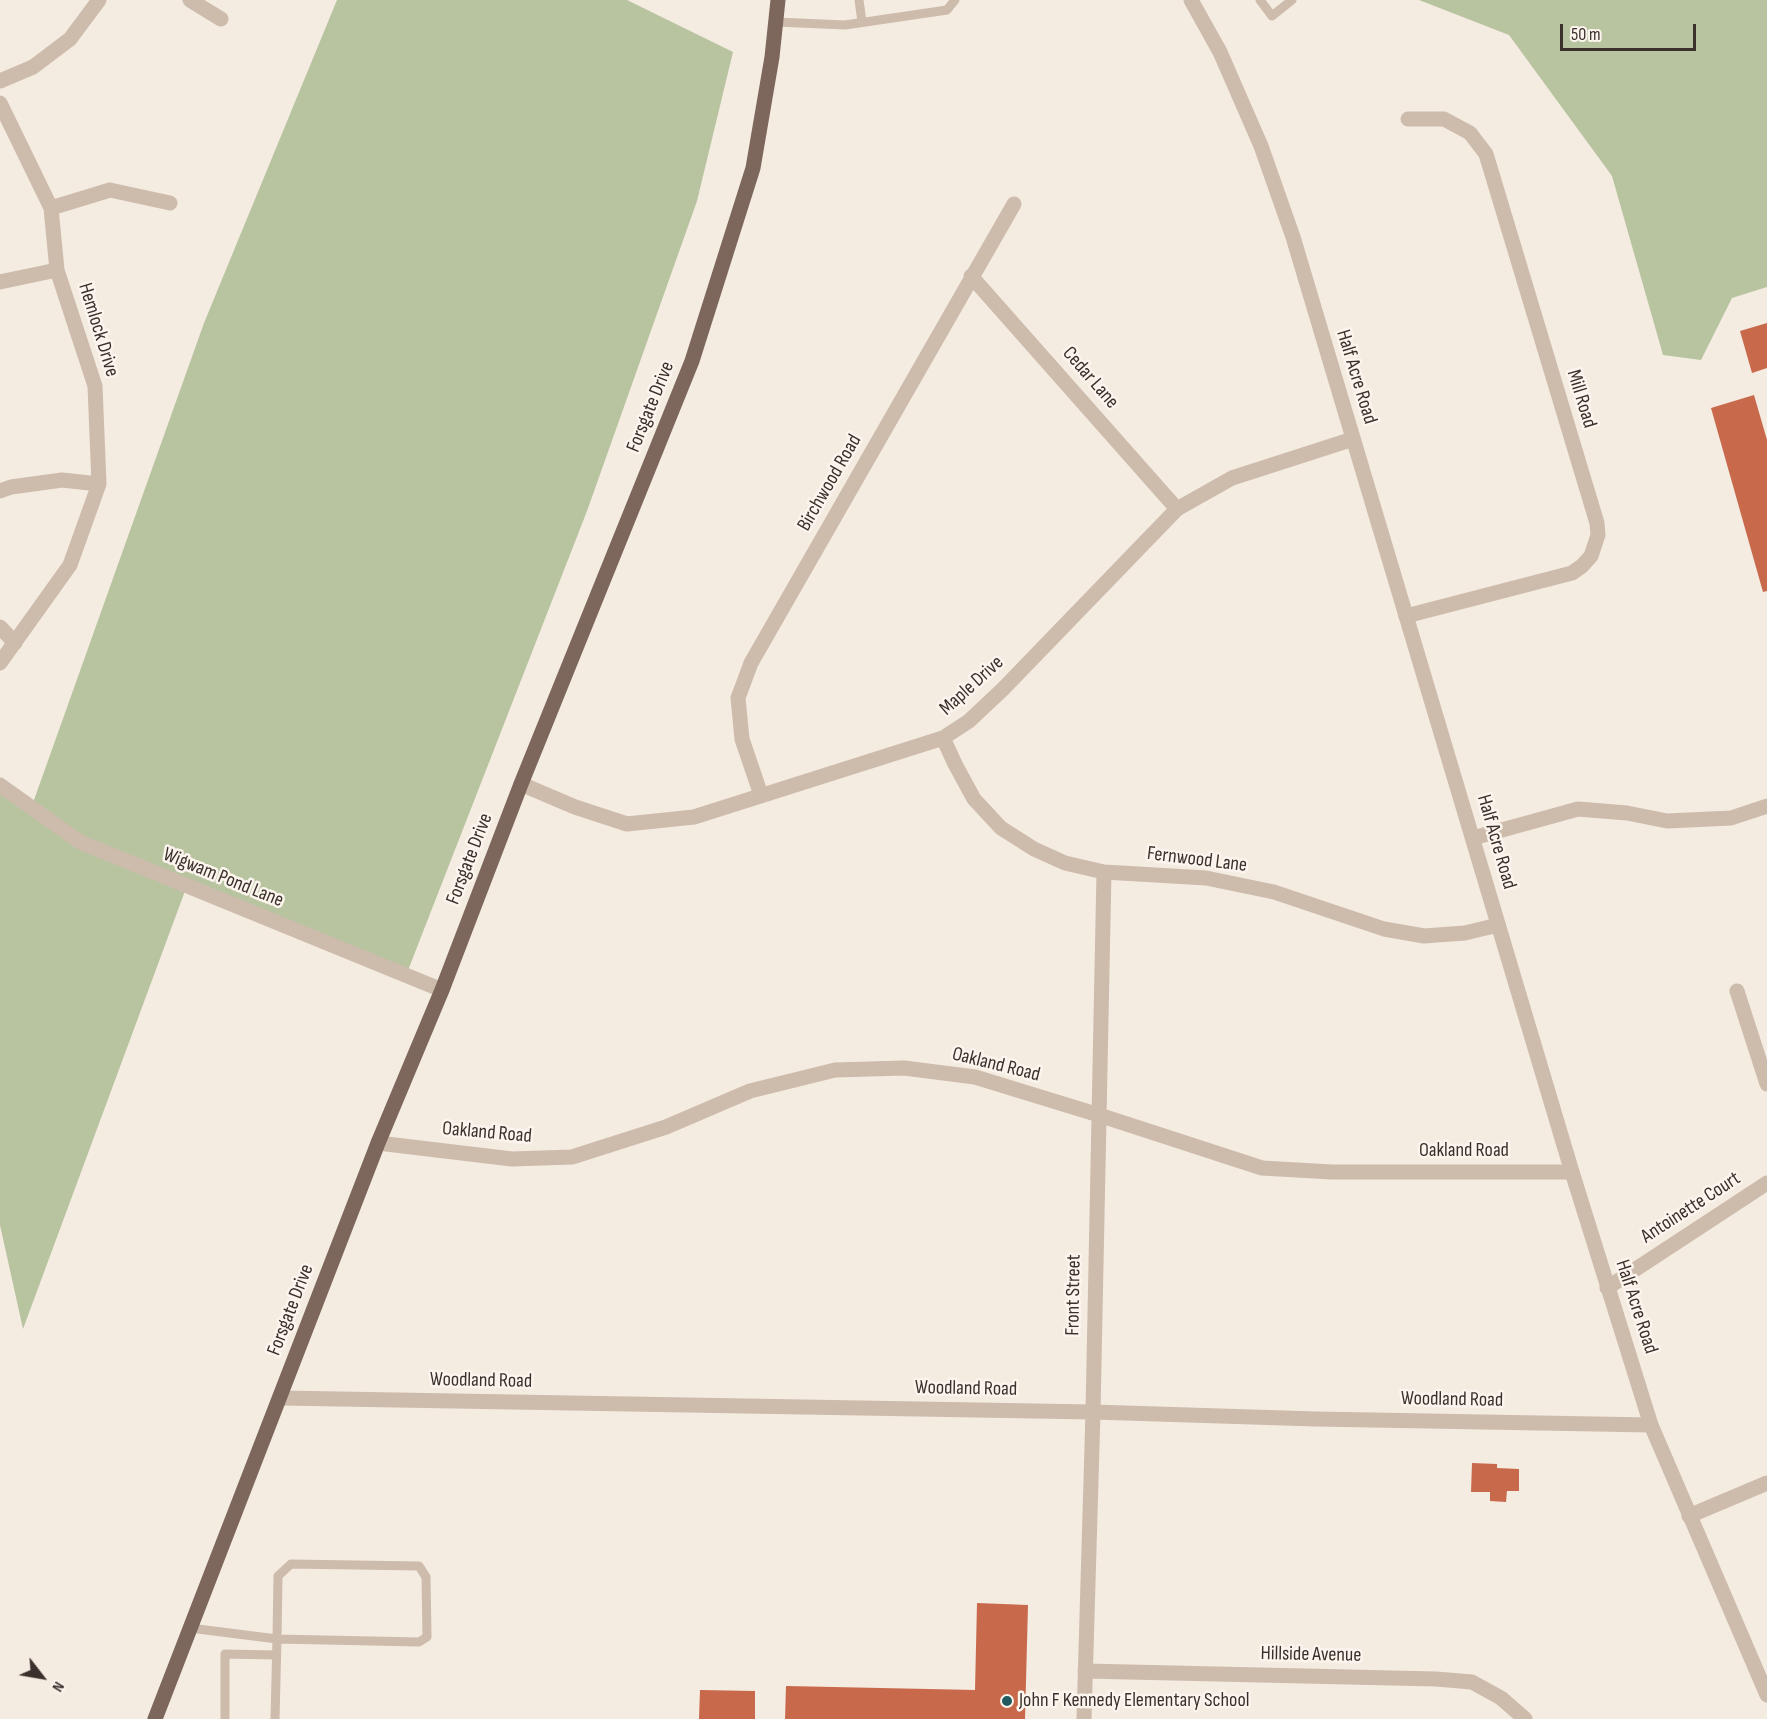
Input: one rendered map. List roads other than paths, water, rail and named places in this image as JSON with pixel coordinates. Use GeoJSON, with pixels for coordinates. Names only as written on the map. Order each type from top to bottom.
{"type":"FeatureCollection","features":[{"type":"Feature","properties":{"kind":"main road","name":"Forsgate Drive"},"geometry":{"type":"LineString","coordinates":[[155,1719],[378,1143],[442,990],[521,784],[692,361],[753,168],[778,0]]}},
{"type":"Feature","properties":{"kind":"street"},"geometry":{"type":"LineString","coordinates":[[0,81],[33,66],[70,39],[99,0]]}},
{"type":"Feature","properties":{"kind":"street"},"geometry":{"type":"LineString","coordinates":[[190,0],[221,19]]}},
{"type":"Feature","properties":{"kind":"street","name":"Half Acre Road"},"geometry":{"type":"LineString","coordinates":[[1191,0],[1220,52],[1261,146],[1293,237],[1572,1172],[1651,1425],[1767,1695]]}},
{"type":"Feature","properties":{"kind":"street","name":"Hemlock Drive"},"geometry":{"type":"LineString","coordinates":[[0,103],[51,208],[57,270],[95,386],[99,484],[69,565],[0,663]]}},
{"type":"Feature","properties":{"kind":"street","name":"Mill Road"},"geometry":{"type":"LineString","coordinates":[[1406,616],[1572,573],[1591,556],[1598,535],[1597,523],[1486,154],[1470,133],[1444,119],[1408,119]]}},
{"type":"Feature","properties":{"kind":"street"},"geometry":{"type":"LineString","coordinates":[[51,208],[110,190],[170,203]]}},
{"type":"Feature","properties":{"kind":"street","name":"Birchwood Road"},"geometry":{"type":"LineString","coordinates":[[761,795],[742,739],[738,698],[751,663],[1014,204]]}},
{"type":"Feature","properties":{"kind":"street"},"geometry":{"type":"LineString","coordinates":[[0,282],[57,270]]}},
{"type":"Feature","properties":{"kind":"street","name":"Cedar Lane"},"geometry":{"type":"LineString","coordinates":[[971,276],[1177,509]]}},
{"type":"Feature","properties":{"kind":"street","name":"Maple Drive"},"geometry":{"type":"LineString","coordinates":[[521,784],[575,807],[627,824],[694,817],[943,738],[969,721],[1003,689],[1177,509],[1232,478],[1353,439]]}},
{"type":"Feature","properties":{"kind":"street"},"geometry":{"type":"LineString","coordinates":[[0,491],[11,487],[62,480],[99,484]]}},
{"type":"Feature","properties":{"kind":"street"},"geometry":{"type":"LineString","coordinates":[[0,627],[15,642]]}},
{"type":"Feature","properties":{"kind":"street","name":"Fernwood Lane"},"geometry":{"type":"LineString","coordinates":[[943,738],[975,799],[1001,828],[1034,849],[1065,863],[1104,872],[1206,878],[1274,892],[1384,929],[1424,936],[1465,933],[1498,925]]}},
{"type":"Feature","properties":{"kind":"street","name":"Wigwam Pond Lane"},"geometry":{"type":"LineString","coordinates":[[0,785],[80,842],[442,990]]}},
{"type":"Feature","properties":{"kind":"street"},"geometry":{"type":"LineString","coordinates":[[1473,838],[1578,809],[1627,813],[1667,821],[1731,818],[1767,806]]}},
{"type":"Feature","properties":{"kind":"street","name":"Front Street"},"geometry":{"type":"LineString","coordinates":[[1084,1719],[1104,872]]}},
{"type":"Feature","properties":{"kind":"street"},"geometry":{"type":"LineString","coordinates":[[1737,991],[1767,1084]]}},
{"type":"Feature","properties":{"kind":"street","name":"Oakland Road"},"geometry":{"type":"LineString","coordinates":[[378,1143],[512,1159],[572,1157],[666,1127],[750,1091],[835,1070],[904,1068],[975,1077],[1262,1168],[1332,1172],[1572,1172]]}},
{"type":"Feature","properties":{"kind":"street","name":"Antoinette Court"},"geometry":{"type":"LineString","coordinates":[[1607,1288],[1767,1183]]}},
{"type":"Feature","properties":{"kind":"street","name":"Woodland Road"},"geometry":{"type":"LineString","coordinates":[[281,1398],[1093,1412],[1651,1425]]}},
{"type":"Feature","properties":{"kind":"street"},"geometry":{"type":"LineString","coordinates":[[1689,1516],[1767,1483]]}},
{"type":"Feature","properties":{"kind":"street","name":"Hillside Avenue"},"geometry":{"type":"LineString","coordinates":[[1085,1671],[1472,1682],[1501,1698],[1525,1719]]}},
{"type":"Feature","properties":{"kind":"lane"},"geometry":{"type":"LineString","coordinates":[[859,0],[862,22]]}},
{"type":"Feature","properties":{"kind":"lane"},"geometry":{"type":"LineString","coordinates":[[776,22],[845,25],[948,10],[955,0]]}},
{"type":"Feature","properties":{"kind":"lane"},"geometry":{"type":"LineString","coordinates":[[1260,0],[1272,16],[1292,0]]}},
{"type":"Feature","properties":{"kind":"lane"},"geometry":{"type":"LineString","coordinates":[[190,1628],[277,1639],[419,1642],[427,1637],[426,1577],[419,1566],[291,1564],[278,1576],[277,1639],[276,1655],[275,1719]]}},
{"type":"Feature","properties":{"kind":"lane"},"geometry":{"type":"LineString","coordinates":[[225,1719],[225,1654],[276,1655]]}},
{"type":"Feature","properties":{"kind":"place","name":"John F Kennedy Elementary School"},"geometry":{"type":"Point","coordinates":[1007,1701]}}]}
